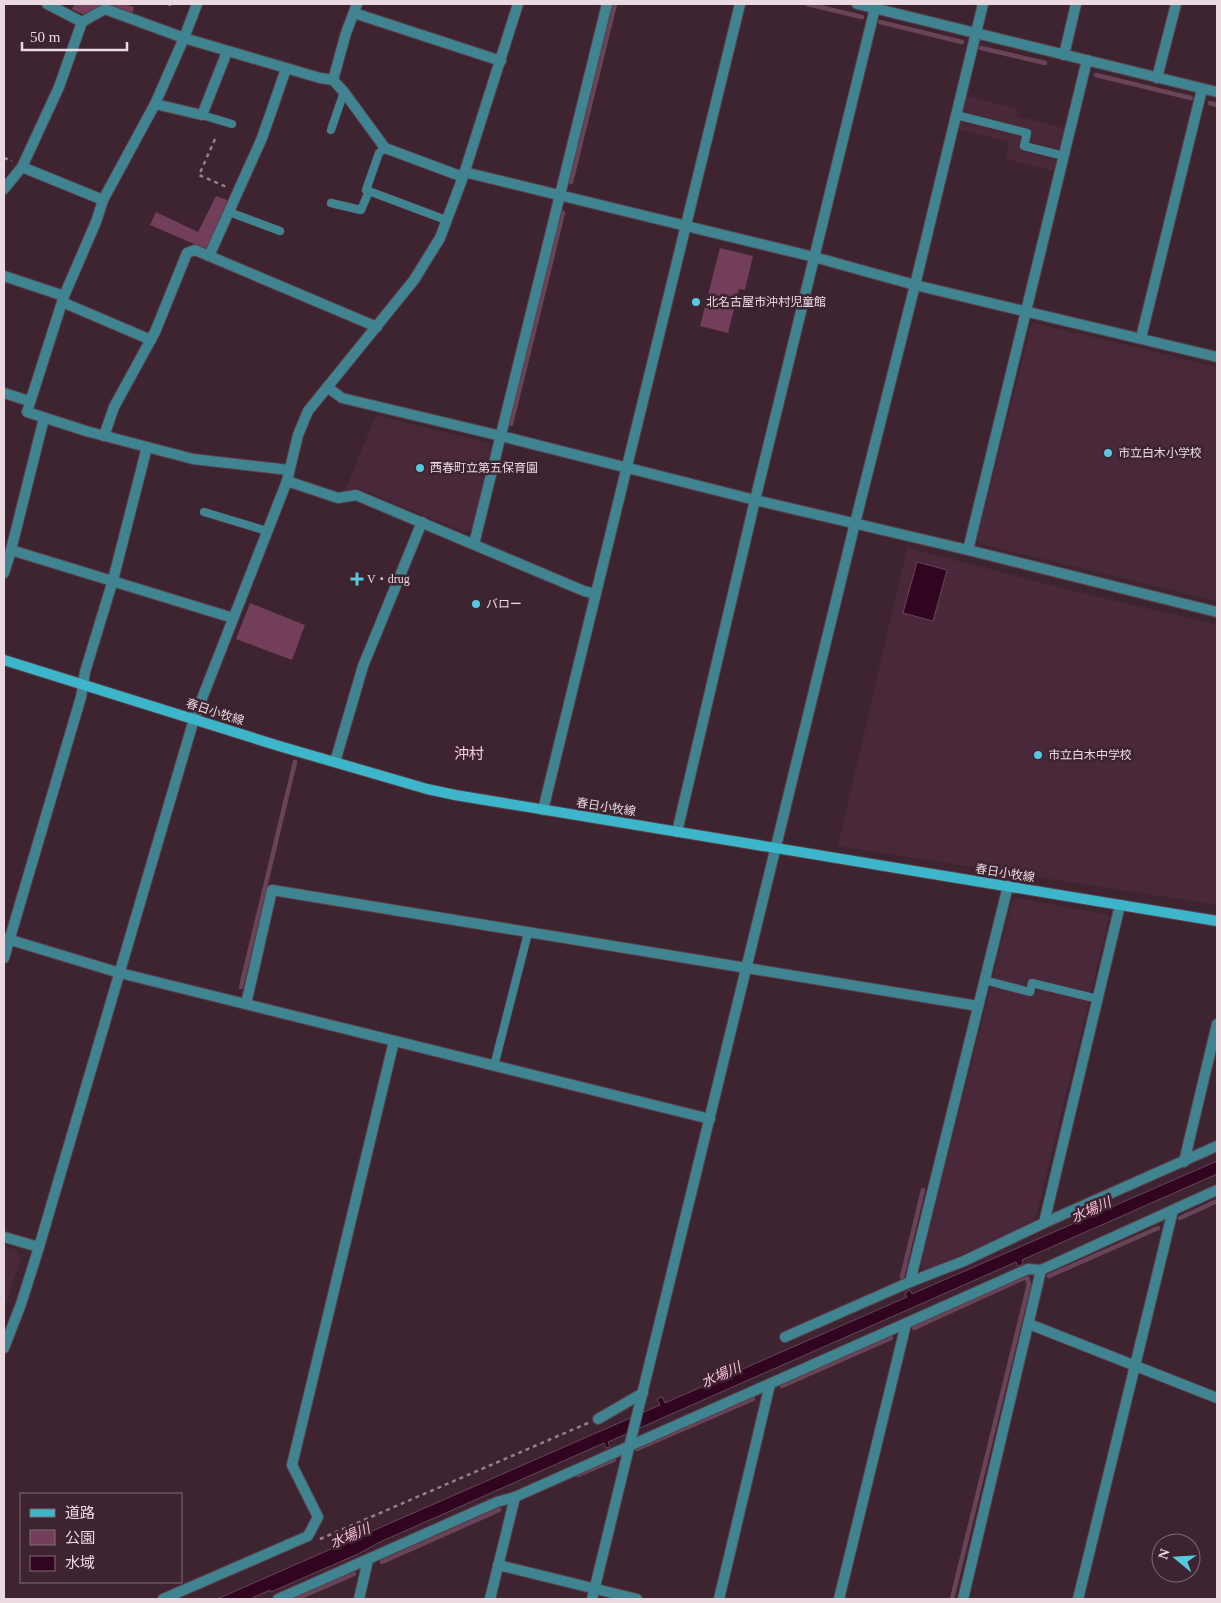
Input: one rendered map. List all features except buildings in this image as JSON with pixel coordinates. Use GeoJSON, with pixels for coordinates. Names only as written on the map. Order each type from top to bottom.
{"type":"FeatureCollection","features":[{"type":"Feature","properties":{"kind":"main road","name":"春日小牧線"},"geometry":{"type":"LineString","coordinates":[[4,660],[426,789],[1217,921]]}},
{"type":"Feature","properties":{"kind":"street"},"geometry":{"type":"LineString","coordinates":[[47,4],[82,22]]}},
{"type":"Feature","properties":{"kind":"street"},"geometry":{"type":"LineString","coordinates":[[197,4],[155,104],[103,200],[96,222],[63,299],[27,412],[104,436],[193,459],[288,476],[338,498],[356,495],[595,594]]}},
{"type":"Feature","properties":{"kind":"street"},"geometry":{"type":"LineString","coordinates":[[4,1348],[22,1304],[194,719],[268,531],[288,476],[298,435],[308,411],[414,280],[440,238],[464,174],[518,4]]}},
{"type":"Feature","properties":{"kind":"street"},"geometry":{"type":"LineString","coordinates":[[474,544],[607,4]]}},
{"type":"Feature","properties":{"kind":"street"},"geometry":{"type":"LineString","coordinates":[[543,810],[740,4]]}},
{"type":"Feature","properties":{"kind":"street"},"geometry":{"type":"LineString","coordinates":[[856,4],[1217,92]]}},
{"type":"Feature","properties":{"kind":"street"},"geometry":{"type":"LineString","coordinates":[[593,1594],[855,523],[916,285],[983,4]]}},
{"type":"Feature","properties":{"kind":"street"},"geometry":{"type":"LineString","coordinates":[[1064,55],[1076,4]]}},
{"type":"Feature","properties":{"kind":"street"},"geometry":{"type":"LineString","coordinates":[[1157,78],[1176,4]]}},
{"type":"Feature","properties":{"kind":"street"},"geometry":{"type":"LineString","coordinates":[[332,80],[346,33],[356,8],[501,62]]}},
{"type":"Feature","properties":{"kind":"street"},"geometry":{"type":"LineString","coordinates":[[677,832],[755,500],[875,8]]}},
{"type":"Feature","properties":{"kind":"street"},"geometry":{"type":"LineString","coordinates":[[4,189],[22,167],[59,86],[82,22],[105,9],[227,52],[332,80],[344,92],[385,148],[464,174],[687,225],[916,285],[1217,356]]}},
{"type":"Feature","properties":{"kind":"street"},"geometry":{"type":"LineString","coordinates":[[155,104],[202,115],[227,52]]}},
{"type":"Feature","properties":{"kind":"street"},"geometry":{"type":"LineString","coordinates":[[968,550],[1087,60]]}},
{"type":"Feature","properties":{"kind":"street"},"geometry":{"type":"LineString","coordinates":[[209,256],[262,138],[286,69]]}},
{"type":"Feature","properties":{"kind":"street"},"geometry":{"type":"LineString","coordinates":[[1141,338],[1202,89]]}},
{"type":"Feature","properties":{"kind":"street"},"geometry":{"type":"LineString","coordinates":[[22,167],[103,200]]}},
{"type":"Feature","properties":{"kind":"street"},"geometry":{"type":"LineString","coordinates":[[104,436],[114,407],[151,340],[187,253],[195,250],[377,327]]}},
{"type":"Feature","properties":{"kind":"street"},"geometry":{"type":"LineString","coordinates":[[4,276],[63,299],[151,340]]}},
{"type":"Feature","properties":{"kind":"street"},"geometry":{"type":"LineString","coordinates":[[327,387],[342,398],[1217,612]]}},
{"type":"Feature","properties":{"kind":"street"},"geometry":{"type":"LineString","coordinates":[[4,393],[29,402]]}},
{"type":"Feature","properties":{"kind":"street"},"geometry":{"type":"LineString","coordinates":[[4,573],[9,547],[44,418]]}},
{"type":"Feature","properties":{"kind":"street"},"geometry":{"type":"LineString","coordinates":[[4,958],[6,939],[81,697],[148,447]]}},
{"type":"Feature","properties":{"kind":"street"},"geometry":{"type":"LineString","coordinates":[[335,762],[363,666],[422,522]]}},
{"type":"Feature","properties":{"kind":"street"},"geometry":{"type":"LineString","coordinates":[[9,547],[234,618]]}},
{"type":"Feature","properties":{"kind":"street"},"geometry":{"type":"LineString","coordinates":[[910,1282],[1008,886]]}},
{"type":"Feature","properties":{"kind":"street"},"geometry":{"type":"LineString","coordinates":[[246,1004],[272,890],[978,1006]]}},
{"type":"Feature","properties":{"kind":"street"},"geometry":{"type":"LineString","coordinates":[[1044,1223],[1120,905]]}},
{"type":"Feature","properties":{"kind":"street"},"geometry":{"type":"LineString","coordinates":[[6,939],[120,973],[710,1119]]}},
{"type":"Feature","properties":{"kind":"street"},"geometry":{"type":"LineString","coordinates":[[1184,1162],[1217,1024]]}},
{"type":"Feature","properties":{"kind":"street"},"geometry":{"type":"LineString","coordinates":[[163,1599],[308,1536],[318,1517],[292,1464],[394,1041]]}},
{"type":"Feature","properties":{"kind":"street"},"geometry":{"type":"LineString","coordinates":[[786,1337],[910,1282],[964,1261],[1217,1146]]}},
{"type":"Feature","properties":{"kind":"street"},"geometry":{"type":"LineString","coordinates":[[278,1599],[497,1502],[514,1497],[630,1442],[770,1384],[1028,1269],[1041,1270],[1217,1190]]}},
{"type":"Feature","properties":{"kind":"street"},"geometry":{"type":"LineString","coordinates":[[1078,1599],[1173,1210]]}},
{"type":"Feature","properties":{"kind":"street"},"geometry":{"type":"LineString","coordinates":[[4,1237],[39,1247]]}},
{"type":"Feature","properties":{"kind":"street"},"geometry":{"type":"LineString","coordinates":[[963,1599],[1041,1270]]}},
{"type":"Feature","properties":{"kind":"street"},"geometry":{"type":"LineString","coordinates":[[839,1599],[906,1324]]}},
{"type":"Feature","properties":{"kind":"street"},"geometry":{"type":"LineString","coordinates":[[1029,1324],[1217,1398]]}},
{"type":"Feature","properties":{"kind":"street"},"geometry":{"type":"LineString","coordinates":[[718,1599],[770,1384]]}},
{"type":"Feature","properties":{"kind":"street"},"geometry":{"type":"LineString","coordinates":[[598,1419],[642,1396]]}},
{"type":"Feature","properties":{"kind":"street"},"geometry":{"type":"LineString","coordinates":[[490,1599],[514,1497]]}},
{"type":"Feature","properties":{"kind":"street"},"geometry":{"type":"LineString","coordinates":[[359,1599],[368,1560]]}},
{"type":"Feature","properties":{"kind":"street"},"geometry":{"type":"LineString","coordinates":[[498,1565],[593,1594],[637,1599]]}},
{"type":"Feature","properties":{"kind":"lane"},"geometry":{"type":"LineString","coordinates":[[331,130],[344,92]]}},
{"type":"Feature","properties":{"kind":"lane"},"geometry":{"type":"LineString","coordinates":[[202,115],[232,124]]}},
{"type":"Feature","properties":{"kind":"lane"},"geometry":{"type":"LineString","coordinates":[[956,115],[1028,133],[1024,146],[1064,156]]}},
{"type":"Feature","properties":{"kind":"lane"},"geometry":{"type":"LineString","coordinates":[[385,148],[379,153],[366,190],[446,220]]}},
{"type":"Feature","properties":{"kind":"lane"},"geometry":{"type":"LineString","coordinates":[[331,203],[361,210],[369,191]]}},
{"type":"Feature","properties":{"kind":"lane"},"geometry":{"type":"LineString","coordinates":[[229,212],[280,230]]}},
{"type":"Feature","properties":{"kind":"lane"},"geometry":{"type":"LineString","coordinates":[[204,512],[268,531]]}},
{"type":"Feature","properties":{"kind":"lane"},"geometry":{"type":"LineString","coordinates":[[494,1066],[528,933]]}},
{"type":"Feature","properties":{"kind":"lane"},"geometry":{"type":"LineString","coordinates":[[984,980],[1030,992],[1032,983],[1098,999]]}},
{"type":"Feature","properties":{"kind":"path"},"geometry":{"type":"LineString","coordinates":[[215,140],[199,175],[239,192]]}},
{"type":"Feature","properties":{"kind":"path"},"geometry":{"type":"LineString","coordinates":[[314,1542],[598,1419]]}},
{"type":"Feature","properties":{"kind":"shaded area"},"geometry":{"type":"Polygon","coordinates":[[[966,96],[1018,109],[1017,116],[1064,128],[1053,171],[1006,159],[1009,142],[958,129],[966,96]]]}},
{"type":"Feature","properties":{"kind":"shaded area","name":"市立白木小学校"},"geometry":{"type":"Polygon","coordinates":[[[1035,323],[1217,367],[1217,601],[980,544],[977,539],[1031,325],[1035,323]]]}},
{"type":"Feature","properties":{"kind":"shaded area","name":"西春町立第五保育園"},"geometry":{"type":"Polygon","coordinates":[[[376,415],[489,443],[491,447],[472,530],[465,532],[357,488],[345,491],[376,415]]]}},
{"type":"Feature","properties":{"kind":"shaded area","name":"市立白木中学校"},"geometry":{"type":"Polygon","coordinates":[[[907,548],[1217,625],[1217,905],[838,846],[907,548]]]}},
{"type":"Feature","properties":{"kind":"shaded area"},"geometry":{"type":"Polygon","coordinates":[[[1016,898],[1106,914],[1109,918],[1037,1214],[1029,1225],[924,1271],[920,1266],[1012,902],[1016,898]]]}},
{"type":"Feature","properties":{"kind":"shaded area"},"geometry":{"type":"Polygon","coordinates":[[[4,1246],[16,1250],[21,1258],[4,1310],[4,1246]]]}},
{"type":"Feature","properties":{"kind":"green space"},"geometry":{"type":"Polygon","coordinates":[[[75,4],[124,4],[134,7],[131,16],[104,5],[86,16],[72,9],[75,4]]]}},
{"type":"Feature","properties":{"kind":"green space"},"geometry":{"type":"Polygon","coordinates":[[[216,196],[230,201],[208,250],[150,225],[156,212],[198,232],[216,196]]]}},
{"type":"Feature","properties":{"kind":"green space"},"geometry":{"type":"Polygon","coordinates":[[[720,248],[753,256],[745,290],[739,289],[728,333],[700,326],[720,248]]]}},
{"type":"Feature","properties":{"kind":"green space"},"geometry":{"type":"Polygon","coordinates":[[[250,603],[305,625],[292,660],[236,639],[250,603]]]}},
{"type":"Feature","properties":{"kind":"water"},"geometry":{"type":"Polygon","coordinates":[[[917,562],[947,570],[933,621],[903,613],[917,562]]]}},
{"type":"Feature","properties":{"kind":"water"},"geometry":{"type":"Polygon","coordinates":[[[1217,1161],[1217,1174],[1022,1260],[1023,1264],[1018,1266],[1016,1262],[608,1442],[610,1447],[606,1448],[604,1443],[271,1592],[270,1590],[250,1599],[217,1599],[660,1405],[657,1399],[662,1397],[665,1403],[907,1297],[905,1293],[910,1290],[912,1294],[1217,1161]]]}},
{"type":"Feature","properties":{"kind":"waterway"},"geometry":{"type":"LineString","coordinates":[[571,182],[615,4]]}},
{"type":"Feature","properties":{"kind":"waterway"},"geometry":{"type":"LineString","coordinates":[[807,4],[862,17]]}},
{"type":"Feature","properties":{"kind":"waterway"},"geometry":{"type":"LineString","coordinates":[[880,22],[962,42]]}},
{"type":"Feature","properties":{"kind":"waterway"},"geometry":{"type":"LineString","coordinates":[[981,48],[1045,63]]}},
{"type":"Feature","properties":{"kind":"waterway"},"geometry":{"type":"LineString","coordinates":[[1096,75],[1191,98]]}},
{"type":"Feature","properties":{"kind":"waterway"},"geometry":{"type":"LineString","coordinates":[[1210,103],[1217,105]]}},
{"type":"Feature","properties":{"kind":"waterway"},"geometry":{"type":"LineString","coordinates":[[511,424],[563,213]]}},
{"type":"Feature","properties":{"kind":"waterway"},"geometry":{"type":"LineString","coordinates":[[241,987],[295,762]]}},
{"type":"Feature","properties":{"kind":"waterway"},"geometry":{"type":"LineString","coordinates":[[902,1277],[923,1190]]}},
{"type":"Feature","properties":{"kind":"waterway"},"geometry":{"type":"LineString","coordinates":[[1180,1218],[1217,1201]]}},
{"type":"Feature","properties":{"kind":"waterway"},"geometry":{"type":"LineString","coordinates":[[1049,1276],[1158,1228]]}},
{"type":"Feature","properties":{"kind":"waterway"},"geometry":{"type":"LineString","coordinates":[[914,1328],[1026,1277]]}},
{"type":"Feature","properties":{"kind":"waterway"},"geometry":{"type":"LineString","coordinates":[[952,1599],[1029,1284],[1027,1278]]}},
{"type":"Feature","properties":{"kind":"waterway"},"geometry":{"type":"LineString","coordinates":[[782,1386],[891,1338]]}},
{"type":"Feature","properties":{"kind":"waterway"},"geometry":{"type":"LineString","coordinates":[[637,1449],[753,1399]]}},
{"type":"Feature","properties":{"kind":"waterway"},"geometry":{"type":"LineString","coordinates":[[578,1475],[614,1460]]}},
{"type":"Feature","properties":{"kind":"waterway"},"geometry":{"type":"LineString","coordinates":[[382,1562],[499,1510]]}},
{"type":"Feature","properties":{"kind":"waterway"},"geometry":{"type":"LineString","coordinates":[[296,1599],[354,1574]]}},
{"type":"Feature","properties":{"kind":"place","name":"北名古屋市沖村児童館"},"geometry":{"type":"Point","coordinates":[696,302]}},
{"type":"Feature","properties":{"kind":"place","name":"市立白木小学校"},"geometry":{"type":"Point","coordinates":[1108,453]}},
{"type":"Feature","properties":{"kind":"place","name":"西春町立第五保育園"},"geometry":{"type":"Point","coordinates":[420,468]}},
{"type":"Feature","properties":{"kind":"place","name":"V・drug"},"geometry":{"type":"Point","coordinates":[357,579]}},
{"type":"Feature","properties":{"kind":"place","name":"バロー"},"geometry":{"type":"Point","coordinates":[476,604]}},
{"type":"Feature","properties":{"kind":"place","name":"市立白木中学校"},"geometry":{"type":"Point","coordinates":[1038,755]}},
{"type":"Feature","properties":{"kind":"district","name":"沖村"},"geometry":{"type":"Point","coordinates":[469,754]}},
{"type":"Feature","properties":{"kind":"water label","name":"水場川"},"geometry":{"type":"Point","coordinates":[1091,1210]}},
{"type":"Feature","properties":{"kind":"water label","name":"水場川"},"geometry":{"type":"Point","coordinates":[721,1375]}},
{"type":"Feature","properties":{"kind":"water label","name":"水場川"},"geometry":{"type":"Point","coordinates":[350,1536]}}]}
